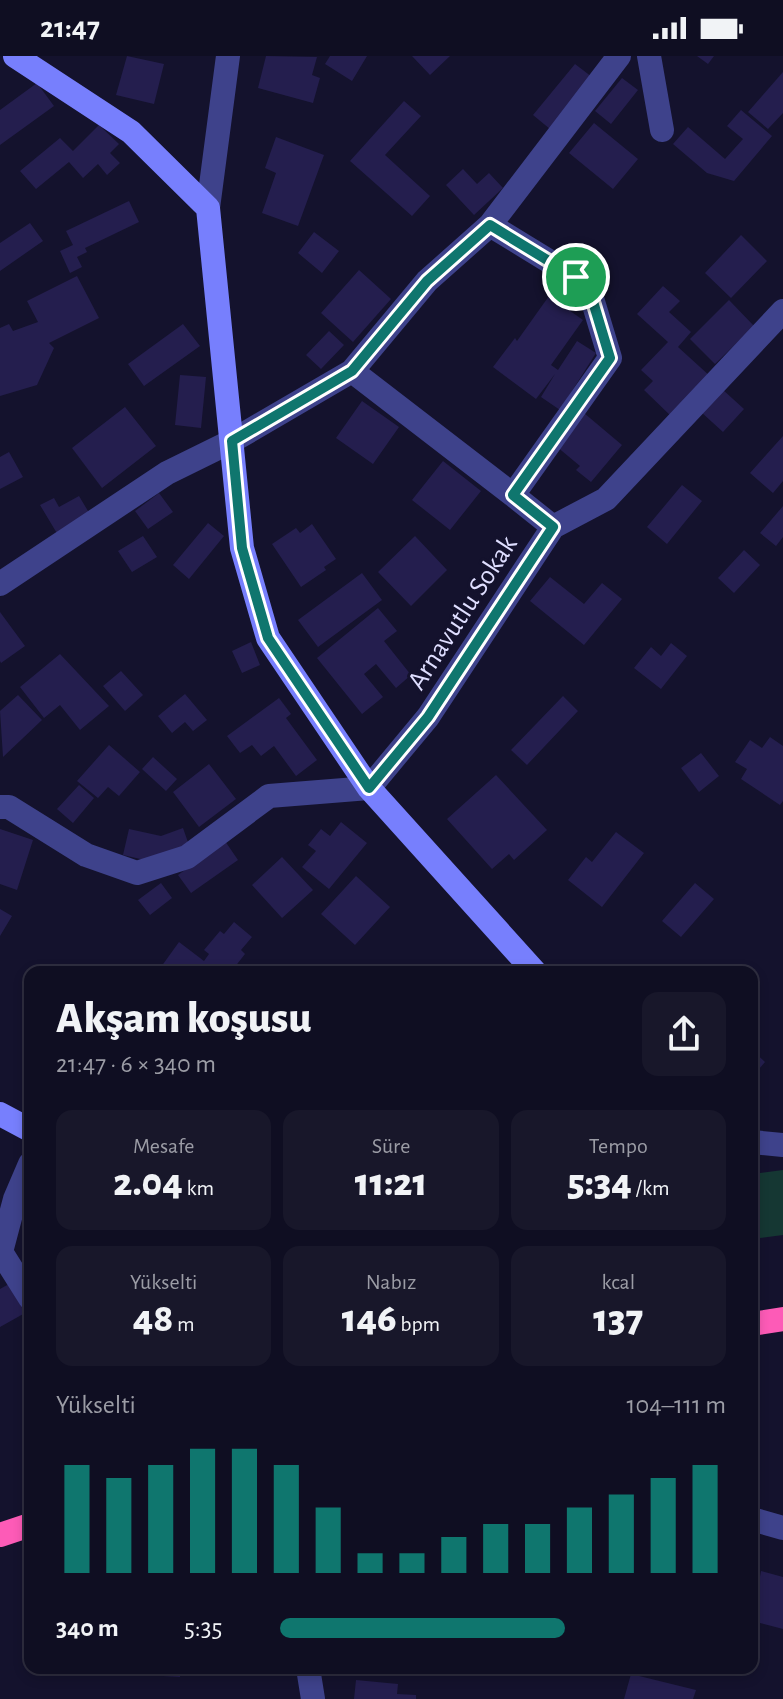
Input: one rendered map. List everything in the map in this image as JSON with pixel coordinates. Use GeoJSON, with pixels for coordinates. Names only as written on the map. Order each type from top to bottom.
{"type":"FeatureCollection","features":[{"type":"Feature","properties":{"kind":"highway"},"geometry":{"type":"LineString","coordinates":[[758,1323],[783,1319]]}},
{"type":"Feature","properties":{"kind":"highway"},"geometry":{"type":"LineString","coordinates":[[0,1535],[24,1527]]}},
{"type":"Feature","properties":{"kind":"street"},"geometry":{"type":"LineString","coordinates":[[15,56],[131,132],[208,208]]}},
{"type":"Feature","properties":{"kind":"street"},"geometry":{"type":"LineString","coordinates":[[228,56],[208,208],[242,548],[268,638],[369,788],[530,966]]}},
{"type":"Feature","properties":{"kind":"street"},"geometry":{"type":"LineString","coordinates":[[0,584],[167,473],[232,441],[352,371],[427,281],[490,225],[619,56]]}},
{"type":"Feature","properties":{"kind":"street"},"geometry":{"type":"LineString","coordinates":[[649,56],[662,130]]}},
{"type":"Feature","properties":{"kind":"street"},"geometry":{"type":"LineString","coordinates":[[490,225],[588,285],[610,358],[513,495]]}},
{"type":"Feature","properties":{"kind":"street","name":"Arnavutlu Sokak"},"geometry":{"type":"LineString","coordinates":[[369,788],[428,717],[553,527],[606,499],[783,311]]}},
{"type":"Feature","properties":{"kind":"street"},"geometry":{"type":"LineString","coordinates":[[352,371],[553,527]]}},
{"type":"Feature","properties":{"kind":"street"},"geometry":{"type":"LineString","coordinates":[[0,807],[9,807],[86,855],[137,873],[187,857],[269,796],[369,788]]}},
{"type":"Feature","properties":{"kind":"street"},"geometry":{"type":"LineString","coordinates":[[0,1114],[24,1127]]}},
{"type":"Feature","properties":{"kind":"street"},"geometry":{"type":"LineString","coordinates":[[758,1143],[783,1145]]}},
{"type":"Feature","properties":{"kind":"street"},"geometry":{"type":"LineString","coordinates":[[24,1178],[0,1251],[24,1289]]}},
{"type":"Feature","properties":{"kind":"street"},"geometry":{"type":"LineString","coordinates":[[758,1521],[783,1528]]}},
{"type":"Feature","properties":{"kind":"street"},"geometry":{"type":"LineString","coordinates":[[309,1674],[313,1699]]}},
{"type":"Feature","properties":{"kind":"green space"},"geometry":{"type":"Polygon","coordinates":[[[783,1170],[783,1235],[758,1238],[758,1173],[783,1170]]]}},
{"type":"Feature","properties":{"kind":"building"},"geometry":{"type":"Polygon","coordinates":[[[127,56],[164,64],[154,104],[116,95],[127,56]]]}},
{"type":"Feature","properties":{"kind":"building"},"geometry":{"type":"Polygon","coordinates":[[[266,56],[317,57],[312,75],[320,78],[313,103],[258,88],[266,56]]]}},
{"type":"Feature","properties":{"kind":"building"},"geometry":{"type":"Polygon","coordinates":[[[330,56],[367,56],[352,81],[325,64],[330,56]]]}},
{"type":"Feature","properties":{"kind":"building"},"geometry":{"type":"Polygon","coordinates":[[[412,56],[450,56],[430,75],[412,56]]]}},
{"type":"Feature","properties":{"kind":"building"},"geometry":{"type":"Polygon","coordinates":[[[697,56],[714,56],[708,64],[697,56]]]}},
{"type":"Feature","properties":{"kind":"building"},"geometry":{"type":"Polygon","coordinates":[[[575,64],[592,77],[550,129],[533,115],[575,64]]]}},
{"type":"Feature","properties":{"kind":"building"},"geometry":{"type":"Polygon","coordinates":[[[783,72],[783,113],[768,129],[748,112],[783,72]]]}},
{"type":"Feature","properties":{"kind":"building"},"geometry":{"type":"Polygon","coordinates":[[[622,78],[638,90],[611,124],[595,111],[622,78]]]}},
{"type":"Feature","properties":{"kind":"building"},"geometry":{"type":"Polygon","coordinates":[[[37,83],[54,106],[0,145],[0,110],[37,83]]]}},
{"type":"Feature","properties":{"kind":"building"},"geometry":{"type":"Polygon","coordinates":[[[404,101],[421,116],[385,155],[430,196],[412,216],[350,161],[404,101]]]}},
{"type":"Feature","properties":{"kind":"building"},"geometry":{"type":"Polygon","coordinates":[[[741,110],[772,136],[734,181],[707,173],[673,144],[688,127],[725,159],[743,139],[727,126],[741,110]]]}},
{"type":"Feature","properties":{"kind":"building"},"geometry":{"type":"Polygon","coordinates":[[[594,123],[638,159],[613,189],[569,153],[594,123]]]}},
{"type":"Feature","properties":{"kind":"building"},"geometry":{"type":"Polygon","coordinates":[[[99,125],[119,144],[110,153],[120,163],[107,175],[98,164],[83,178],[69,162],[36,189],[20,171],[60,138],[73,151],[99,125]]]}},
{"type":"Feature","properties":{"kind":"building"},"geometry":{"type":"Polygon","coordinates":[[[276,137],[324,155],[298,226],[262,213],[276,173],[265,168],[276,137]]]}},
{"type":"Feature","properties":{"kind":"building"},"geometry":{"type":"Polygon","coordinates":[[[463,169],[477,184],[489,173],[503,188],[474,215],[446,185],[463,169]]]}},
{"type":"Feature","properties":{"kind":"building"},"geometry":{"type":"Polygon","coordinates":[[[129,201],[139,222],[85,248],[87,252],[77,257],[82,267],[70,273],[60,251],[73,245],[66,231],[129,201]]]}},
{"type":"Feature","properties":{"kind":"building"},"geometry":{"type":"Polygon","coordinates":[[[30,223],[43,241],[0,271],[0,243],[30,223]]]}},
{"type":"Feature","properties":{"kind":"building"},"geometry":{"type":"Polygon","coordinates":[[[314,232],[339,251],[322,273],[298,253],[314,232]]]}},
{"type":"Feature","properties":{"kind":"building"},"geometry":{"type":"Polygon","coordinates":[[[741,235],[767,261],[731,298],[705,273],[741,235]]]}},
{"type":"Feature","properties":{"kind":"building"},"geometry":{"type":"Polygon","coordinates":[[[359,270],[391,299],[353,342],[321,313],[359,270]]]}},
{"type":"Feature","properties":{"kind":"building"},"geometry":{"type":"Polygon","coordinates":[[[77,276],[99,318],[49,343],[54,348],[37,385],[0,396],[0,328],[9,324],[13,331],[38,322],[27,301],[77,276]]]}},
{"type":"Feature","properties":{"kind":"building"},"geometry":{"type":"Polygon","coordinates":[[[663,286],[680,301],[669,312],[691,332],[678,347],[711,377],[673,418],[644,390],[653,381],[641,370],[668,342],[637,314],[663,286]]]}},
{"type":"Feature","properties":{"kind":"building"},"geometry":{"type":"Polygon","coordinates":[[[549,296],[583,320],[551,365],[558,370],[577,341],[596,353],[560,410],[541,397],[555,374],[536,399],[493,367],[515,338],[517,341],[549,296]]]}},
{"type":"Feature","properties":{"kind":"building"},"geometry":{"type":"Polygon","coordinates":[[[729,300],[754,326],[715,364],[690,339],[729,300]]]}},
{"type":"Feature","properties":{"kind":"building"},"geometry":{"type":"Polygon","coordinates":[[[183,324],[200,346],[144,386],[128,364],[183,324]]]}},
{"type":"Feature","properties":{"kind":"building"},"geometry":{"type":"Polygon","coordinates":[[[329,331],[344,345],[321,369],[306,355],[329,331]]]}},
{"type":"Feature","properties":{"kind":"building"},"geometry":{"type":"Polygon","coordinates":[[[180,375],[206,377],[201,428],[175,425],[180,375]]]}},
{"type":"Feature","properties":{"kind":"building"},"geometry":{"type":"Polygon","coordinates":[[[722,389],[744,409],[723,432],[701,412],[722,389]]]}},
{"type":"Feature","properties":{"kind":"building"},"geometry":{"type":"Polygon","coordinates":[[[362,401],[399,427],[373,464],[336,438],[362,401]]]}},
{"type":"Feature","properties":{"kind":"building"},"geometry":{"type":"Polygon","coordinates":[[[125,407],[156,446],[102,488],[72,448],[125,407]]]}},
{"type":"Feature","properties":{"kind":"building"},"geometry":{"type":"Polygon","coordinates":[[[584,413],[622,445],[591,482],[576,470],[580,466],[556,446],[584,413]]]}},
{"type":"Feature","properties":{"kind":"building"},"geometry":{"type":"Polygon","coordinates":[[[783,436],[783,481],[773,493],[750,473],[783,436]]]}},
{"type":"Feature","properties":{"kind":"building"},"geometry":{"type":"Polygon","coordinates":[[[9,452],[23,477],[0,489],[0,457],[9,452]]]}},
{"type":"Feature","properties":{"kind":"building"},"geometry":{"type":"Polygon","coordinates":[[[443,461],[481,491],[450,530],[412,500],[443,461]]]}},
{"type":"Feature","properties":{"kind":"building"},"geometry":{"type":"Polygon","coordinates":[[[682,485],[702,501],[667,544],[647,527],[682,485]]]}},
{"type":"Feature","properties":{"kind":"building"},"geometry":{"type":"Polygon","coordinates":[[[159,493],[173,512],[148,529],[135,511],[159,493]]]}},
{"type":"Feature","properties":{"kind":"building"},"geometry":{"type":"Polygon","coordinates":[[[79,496],[91,516],[58,535],[40,505],[54,498],[59,507],[79,496]]]}},
{"type":"Feature","properties":{"kind":"building"},"geometry":{"type":"Polygon","coordinates":[[[783,506],[783,537],[776,546],[760,533],[783,506]]]}},
{"type":"Feature","properties":{"kind":"building"},"geometry":{"type":"Polygon","coordinates":[[[208,523],[224,536],[189,579],[173,565],[208,523]]]}},
{"type":"Feature","properties":{"kind":"building"},"geometry":{"type":"Polygon","coordinates":[[[312,524],[336,559],[301,587],[272,544],[296,528],[300,533],[312,524]]]}},
{"type":"Feature","properties":{"kind":"building"},"geometry":{"type":"Polygon","coordinates":[[[143,536],[157,557],[132,572],[118,551],[143,536]]]}},
{"type":"Feature","properties":{"kind":"building"},"geometry":{"type":"Polygon","coordinates":[[[415,536],[447,570],[411,606],[378,572],[415,536]]]}},
{"type":"Feature","properties":{"kind":"building"},"geometry":{"type":"Polygon","coordinates":[[[744,550],[760,565],[734,593],[718,578],[744,550]]]}},
{"type":"Feature","properties":{"kind":"building"},"geometry":{"type":"Polygon","coordinates":[[[362,573],[382,600],[318,647],[298,620],[362,573]]]}},
{"type":"Feature","properties":{"kind":"building"},"geometry":{"type":"Polygon","coordinates":[[[550,577],[584,604],[602,583],[622,599],[584,645],[530,601],[550,577]]]}},
{"type":"Feature","properties":{"kind":"building"},"geometry":{"type":"Polygon","coordinates":[[[378,608],[397,631],[384,641],[411,675],[396,688],[376,664],[364,674],[383,697],[362,714],[317,658],[378,608]]]}},
{"type":"Feature","properties":{"kind":"building"},"geometry":{"type":"Polygon","coordinates":[[[0,612],[25,646],[1,663],[0,661],[0,612]]]}},
{"type":"Feature","properties":{"kind":"building"},"geometry":{"type":"Polygon","coordinates":[[[251,642],[260,665],[242,673],[232,651],[251,642]]]}},
{"type":"Feature","properties":{"kind":"building"},"geometry":{"type":"Polygon","coordinates":[[[671,643],[687,656],[661,689],[634,668],[651,647],[661,656],[671,643]]]}},
{"type":"Feature","properties":{"kind":"building"},"geometry":{"type":"Polygon","coordinates":[[[60,654],[109,706],[80,730],[60,705],[44,718],[20,687],[60,654]]]}},
{"type":"Feature","properties":{"kind":"building"},"geometry":{"type":"Polygon","coordinates":[[[121,671],[143,695],[125,711],[103,686],[121,671]]]}},
{"type":"Feature","properties":{"kind":"building"},"geometry":{"type":"Polygon","coordinates":[[[185,694],[207,720],[193,731],[185,722],[172,733],[158,716],[185,694]]]}},
{"type":"Feature","properties":{"kind":"building"},"geometry":{"type":"Polygon","coordinates":[[[18,695],[42,720],[3,757],[0,711],[18,695]]]}},
{"type":"Feature","properties":{"kind":"building"},"geometry":{"type":"Polygon","coordinates":[[[563,696],[578,711],[527,765],[511,750],[563,696]]]}},
{"type":"Feature","properties":{"kind":"building"},"geometry":{"type":"Polygon","coordinates":[[[279,698],[291,714],[286,718],[317,760],[296,776],[274,746],[261,756],[252,745],[240,753],[227,736],[279,698]]]}},
{"type":"Feature","properties":{"kind":"building"},"geometry":{"type":"Polygon","coordinates":[[[770,737],[783,746],[783,801],[780,805],[741,779],[747,769],[735,762],[750,740],[762,748],[770,737]]]}},
{"type":"Feature","properties":{"kind":"building"},"geometry":{"type":"Polygon","coordinates":[[[109,745],[140,772],[119,796],[108,787],[98,798],[77,781],[109,745]]]}},
{"type":"Feature","properties":{"kind":"building"},"geometry":{"type":"Polygon","coordinates":[[[701,753],[719,776],[699,792],[681,768],[701,753]]]}},
{"type":"Feature","properties":{"kind":"building"},"geometry":{"type":"Polygon","coordinates":[[[153,757],[177,779],[166,791],[142,769],[153,757]]]}},
{"type":"Feature","properties":{"kind":"building"},"geometry":{"type":"Polygon","coordinates":[[[209,764],[236,799],[199,827],[173,792],[209,764]]]}},
{"type":"Feature","properties":{"kind":"building"},"geometry":{"type":"Polygon","coordinates":[[[496,775],[547,830],[514,860],[509,854],[492,869],[447,819],[496,775]]]}},
{"type":"Feature","properties":{"kind":"building"},"geometry":{"type":"Polygon","coordinates":[[[79,785],[94,798],[73,823],[57,809],[79,785]]]}},
{"type":"Feature","properties":{"kind":"building"},"geometry":{"type":"Polygon","coordinates":[[[341,822],[367,843],[329,889],[302,867],[316,851],[308,845],[321,829],[330,836],[341,822]]]}},
{"type":"Feature","properties":{"kind":"building"},"geometry":{"type":"Polygon","coordinates":[[[183,828],[190,848],[149,861],[123,855],[129,829],[161,836],[183,828]]]}},
{"type":"Feature","properties":{"kind":"building"},"geometry":{"type":"Polygon","coordinates":[[[0,829],[33,840],[17,890],[0,884],[0,829]]]}},
{"type":"Feature","properties":{"kind":"building"},"geometry":{"type":"Polygon","coordinates":[[[616,832],[644,853],[602,907],[568,880],[586,857],[592,862],[616,832]]]}},
{"type":"Feature","properties":{"kind":"building"},"geometry":{"type":"Polygon","coordinates":[[[225,841],[238,860],[191,893],[178,875],[225,841]]]}},
{"type":"Feature","properties":{"kind":"building"},"geometry":{"type":"Polygon","coordinates":[[[282,857],[313,890],[282,918],[252,885],[282,857]]]}},
{"type":"Feature","properties":{"kind":"building"},"geometry":{"type":"Polygon","coordinates":[[[356,876],[390,907],[355,945],[321,914],[356,876]]]}},
{"type":"Feature","properties":{"kind":"building"},"geometry":{"type":"Polygon","coordinates":[[[161,883],[172,898],[150,915],[138,900],[161,883]]]}},
{"type":"Feature","properties":{"kind":"building"},"geometry":{"type":"Polygon","coordinates":[[[695,883],[714,899],[681,937],[662,921],[695,883]]]}},
{"type":"Feature","properties":{"kind":"building"},"geometry":{"type":"Polygon","coordinates":[[[0,909],[12,916],[0,936],[0,909]]]}},
{"type":"Feature","properties":{"kind":"building"},"geometry":{"type":"Polygon","coordinates":[[[234,922],[252,937],[241,950],[245,954],[236,966],[162,966],[179,942],[204,961],[209,954],[204,950],[220,931],[224,934],[234,922]]]}},
{"type":"Feature","properties":{"kind":"building"},"geometry":{"type":"Polygon","coordinates":[[[758,1056],[765,1062],[758,1070],[758,1056]]]}},
{"type":"Feature","properties":{"kind":"building"},"geometry":{"type":"Polygon","coordinates":[[[9,1284],[24,1314],[0,1327],[0,1289],[9,1284]]]}},
{"type":"Feature","properties":{"kind":"building"},"geometry":{"type":"Polygon","coordinates":[[[761,1571],[783,1577],[783,1629],[758,1623],[761,1571]]]}},
{"type":"Feature","properties":{"kind":"building"},"geometry":{"type":"Polygon","coordinates":[[[163,1674],[180,1674],[180,1677],[163,1674]]]}},
{"type":"Feature","properties":{"kind":"building"},"geometry":{"type":"Polygon","coordinates":[[[631,1674],[696,1690],[693,1699],[624,1699],[631,1674]]]}},
{"type":"Feature","properties":{"kind":"building"},"geometry":{"type":"Polygon","coordinates":[[[356,1680],[398,1684],[397,1694],[416,1695],[416,1699],[354,1699],[356,1680]]]}},
{"type":"Feature","properties":{"kind":"route"},"geometry":{"type":"LineString","coordinates":[[490,225],[576,277],[588,285],[610,358],[513,495],[553,527],[428,717],[369,788],[268,638],[242,548],[232,441],[352,371],[427,281],[490,225]]}}]}
